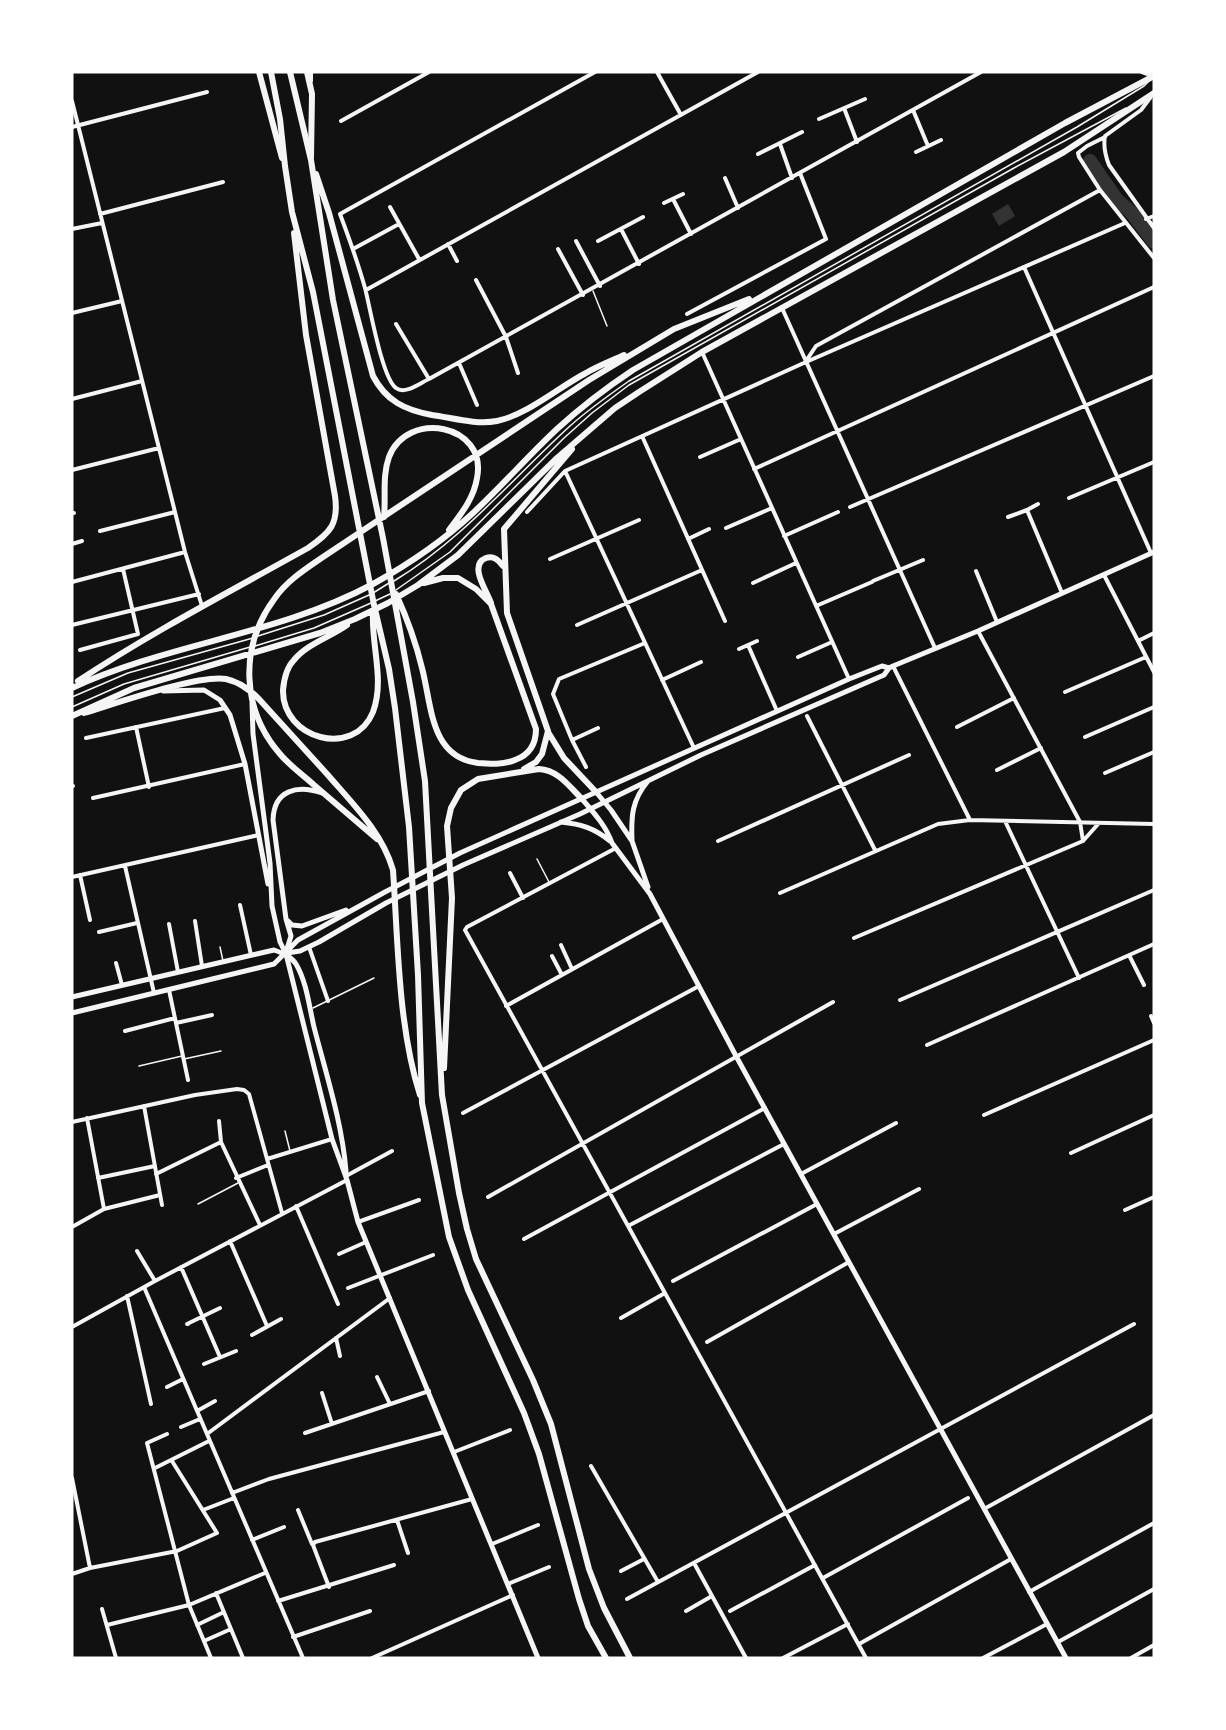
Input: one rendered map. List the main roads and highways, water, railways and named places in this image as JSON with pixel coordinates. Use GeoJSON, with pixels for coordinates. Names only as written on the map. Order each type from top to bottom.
{"type":"FeatureCollection","features":[{"type":"Feature","properties":{"kind":"main road"},"geometry":{"type":"LineString","coordinates":[[259,72],[285,166]]}},
{"type":"Feature","properties":{"kind":"main road"},"geometry":{"type":"LineString","coordinates":[[72,687],[113,658],[320,540],[333,526],[336,519],[335,496],[306,335],[280,119],[271,72]]}},
{"type":"Feature","properties":{"kind":"main road"},"geometry":{"type":"LineString","coordinates":[[290,72],[311,160],[333,300],[383,538],[413,702],[424,781],[442,1095],[461,1202],[476,1259],[542,1400],[562,1460],[589,1569],[604,1608],[630,1658]]}},
{"type":"Feature","properties":{"kind":"main road"},"geometry":{"type":"LineString","coordinates":[[309,72],[312,94],[311,160],[329,213],[373,376],[381,390],[397,404],[426,413],[474,422],[495,422],[511,417],[587,372],[655,341]]}},
{"type":"Feature","properties":{"kind":"main road"},"geometry":{"type":"LineString","coordinates":[[72,687],[116,668],[266,627],[334,603],[423,557],[472,514],[557,429],[600,393],[633,370],[1065,123],[1154,76]]}},
{"type":"Feature","properties":{"kind":"main road"},"geometry":{"type":"LineString","coordinates":[[374,605],[372,624],[378,682],[376,702],[371,716],[360,728],[346,736],[328,739],[312,735],[294,721],[286,709],[284,694],[286,673],[292,661],[302,652],[355,620],[388,603],[418,585],[458,555],[615,408],[702,352],[1064,152],[1154,93]]}},
{"type":"Feature","properties":{"kind":"main road"},"geometry":{"type":"LineString","coordinates":[[292,212],[313,292],[374,605],[389,669],[410,827],[422,1102]]}},
{"type":"Feature","properties":{"kind":"main road"},"geometry":{"type":"LineString","coordinates":[[272,906],[270,863],[253,734],[249,672],[252,646],[261,621],[276,596],[296,576],[320,559],[589,380],[674,329],[772,290]]}},
{"type":"Feature","properties":{"kind":"main road"},"geometry":{"type":"LineString","coordinates":[[383,538],[385,477],[389,457],[393,449],[408,435],[416,430],[428,428],[447,430],[464,438],[474,450],[478,465],[478,477],[468,504],[441,540]]}},
{"type":"Feature","properties":{"kind":"main road"},"geometry":{"type":"LineString","coordinates":[[584,435],[504,530],[508,621],[548,731],[564,758],[604,801],[632,841]]}},
{"type":"Feature","properties":{"kind":"main road"},"geometry":{"type":"LineString","coordinates":[[286,954],[300,951],[386,903],[463,865],[590,809],[649,779],[884,675],[891,667],[1153,553]]}},
{"type":"Feature","properties":{"kind":"main road"},"geometry":{"type":"LineString","coordinates":[[391,582],[408,622],[423,670],[432,717],[440,738],[457,758],[490,764],[505,763],[521,758],[534,745],[536,737],[534,720],[487,591],[478,576],[478,568],[482,561],[497,559],[504,566]]}},
{"type":"Feature","properties":{"kind":"main road"},"geometry":{"type":"LineString","coordinates":[[418,585],[443,578],[458,578],[476,588],[491,604]]}},
{"type":"Feature","properties":{"kind":"main road"},"geometry":{"type":"LineString","coordinates":[[72,716],[134,688],[272,648],[355,620]]}},
{"type":"Feature","properties":{"kind":"main road"},"geometry":{"type":"LineString","coordinates":[[72,1013],[274,964],[298,940],[385,891],[460,853],[849,679],[882,666],[891,667]]}},
{"type":"Feature","properties":{"kind":"main road"},"geometry":{"type":"LineString","coordinates":[[72,716],[199,681],[219,678],[235,682],[250,690],[361,813],[388,856],[393,870],[396,922],[412,1071],[422,1102],[448,1237],[468,1290],[524,1413],[539,1454],[588,1626],[606,1658]]}},
{"type":"Feature","properties":{"kind":"main road"},"geometry":{"type":"LineString","coordinates":[[159,692],[204,690],[212,694],[225,708],[234,724],[260,835],[280,942],[286,954],[332,1139],[347,1178],[358,1222],[538,1658]]}},
{"type":"Feature","properties":{"kind":"main road"},"geometry":{"type":"LineString","coordinates":[[252,703],[262,727],[275,748],[290,765],[377,838]]}},
{"type":"Feature","properties":{"kind":"main road"},"geometry":{"type":"LineString","coordinates":[[518,772],[536,762],[542,754],[548,731]]}},
{"type":"Feature","properties":{"kind":"main road"},"geometry":{"type":"LineString","coordinates":[[442,1095],[452,898],[448,818],[455,798],[468,784],[486,777],[539,769],[548,770],[561,778],[582,799],[650,894]]}},
{"type":"Feature","properties":{"kind":"main road"},"geometry":{"type":"LineString","coordinates":[[649,779],[638,793],[631,825],[632,841],[650,894],[736,1056],[1066,1658]]}},
{"type":"Feature","properties":{"kind":"main road"},"geometry":{"type":"LineString","coordinates":[[286,954],[291,936],[286,919],[273,820],[274,810],[284,795],[297,788],[324,794]]}},
{"type":"Feature","properties":{"kind":"main road"},"geometry":{"type":"LineString","coordinates":[[559,822],[586,825],[599,832],[614,845]]}},
{"type":"Feature","properties":{"kind":"main road"},"geometry":{"type":"LineString","coordinates":[[286,919],[292,925],[302,926],[361,904]]}},
{"type":"Feature","properties":{"kind":"main road"},"geometry":{"type":"LineString","coordinates":[[72,997],[273,950],[286,954],[296,963],[306,988],[343,1143],[347,1178]]}},
{"type":"Feature","properties":{"kind":"waterway"},"geometry":{"type":"LineString","coordinates":[[1090,161],[1117,200],[1131,212],[1154,242]]}}]}
